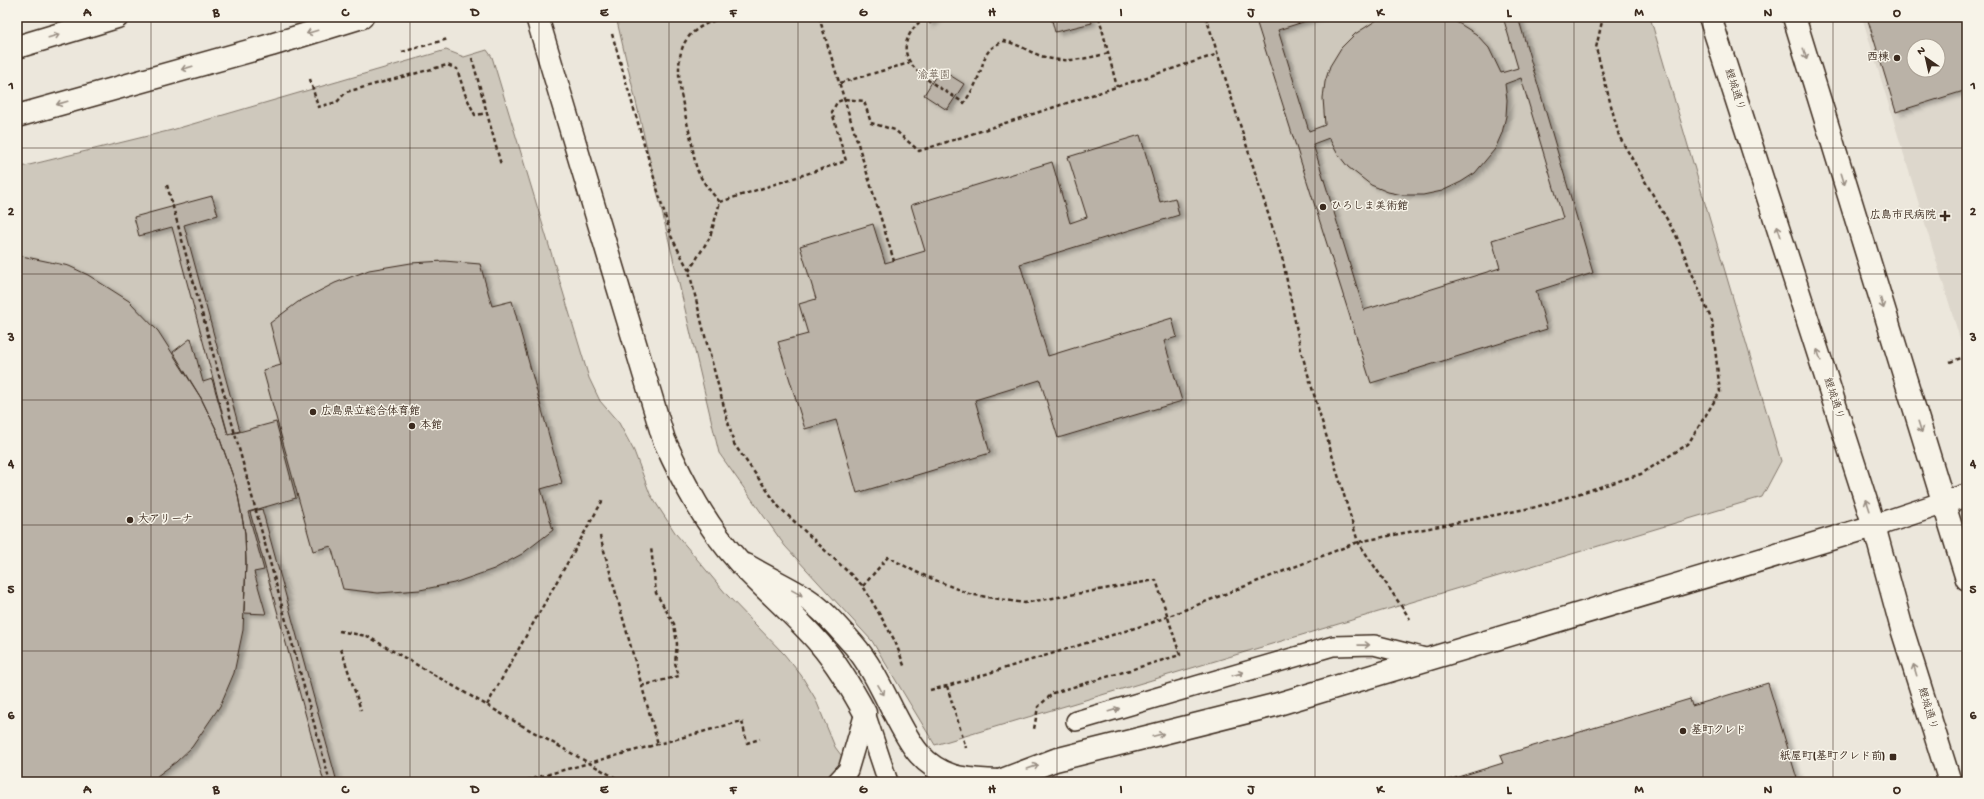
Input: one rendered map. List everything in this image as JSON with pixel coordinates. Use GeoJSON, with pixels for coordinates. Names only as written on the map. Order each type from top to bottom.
{"type":"FeatureCollection","features":[{"type":"Feature","properties":{"kind":"main road"},"geometry":{"type":"LineString","coordinates":[[17,47],[117,17]]}},
{"type":"Feature","properties":{"kind":"main road"},"geometry":{"type":"LineString","coordinates":[[17,116],[271,45],[362,17]]}},
{"type":"Feature","properties":{"kind":"main road"},"geometry":{"type":"LineString","coordinates":[[537,17],[664,440],[687,491],[712,529],[738,561],[820,645],[846,680],[865,712]]}},
{"type":"Feature","properties":{"kind":"main road","name":"鯉城通り"},"geometry":{"type":"LineString","coordinates":[[1710,17],[1874,526],[1902,629],[1950,782]]}},
{"type":"Feature","properties":{"kind":"main road"},"geometry":{"type":"LineString","coordinates":[[1798,18],[1967,579]]}},
{"type":"Feature","properties":{"kind":"main road"},"geometry":{"type":"LineString","coordinates":[[738,561],[808,600],[854,645],[866,663],[905,734],[916,751],[930,766],[954,776],[997,782],[1055,760],[1275,705],[1874,526],[1945,503],[1967,494]]}},
{"type":"Feature","properties":{"kind":"lane"},"geometry":{"type":"LineString","coordinates":[[1076,721],[1333,646],[1374,645],[1429,659]]}},
{"type":"Feature","properties":{"kind":"lane"},"geometry":{"type":"LineString","coordinates":[[837,782],[848,770],[865,712]]}},
{"type":"Feature","properties":{"kind":"lane"},"geometry":{"type":"LineString","coordinates":[[865,712],[888,782]]}},
{"type":"Feature","properties":{"kind":"path"},"geometry":{"type":"LineString","coordinates":[[720,202],[708,188],[697,169],[681,92],[680,63],[685,42],[708,22],[726,17]]}},
{"type":"Feature","properties":{"kind":"path"},"geometry":{"type":"LineString","coordinates":[[819,17],[894,260]]}},
{"type":"Feature","properties":{"kind":"path"},"geometry":{"type":"LineString","coordinates":[[925,17],[912,30],[907,40],[906,52],[909,63],[916,72],[964,103],[980,74],[982,61],[987,52],[995,45],[1003,41],[1013,42],[1039,56],[1057,60],[1087,59],[1108,53]]}},
{"type":"Feature","properties":{"kind":"path"},"geometry":{"type":"LineString","coordinates":[[1099,17],[1117,87]]}},
{"type":"Feature","properties":{"kind":"path"},"geometry":{"type":"LineString","coordinates":[[1206,17],[1283,261],[1301,351],[1358,542],[1410,619]]}},
{"type":"Feature","properties":{"kind":"path"},"geometry":{"type":"LineString","coordinates":[[930,690],[947,686],[1169,616],[1358,542],[1536,507],[1641,474],[1688,444],[1720,392],[1712,321],[1676,235],[1619,136],[1596,48],[1603,17]]}},
{"type":"Feature","properties":{"kind":"path"},"geometry":{"type":"LineString","coordinates":[[612,34],[671,236],[689,271],[734,444],[779,507],[863,586],[894,641],[908,675]]}},
{"type":"Feature","properties":{"kind":"path"},"geometry":{"type":"LineString","coordinates":[[402,52],[448,39]]}},
{"type":"Feature","properties":{"kind":"path"},"geometry":{"type":"LineString","coordinates":[[720,202],[846,161],[832,112],[838,102],[845,99],[864,100],[871,123],[895,130],[919,151],[1218,54]]}},
{"type":"Feature","properties":{"kind":"path"},"geometry":{"type":"LineString","coordinates":[[472,58],[501,165]]}},
{"type":"Feature","properties":{"kind":"path"},"geometry":{"type":"LineString","coordinates":[[840,83],[909,63]]}},
{"type":"Feature","properties":{"kind":"path"},"geometry":{"type":"LineString","coordinates":[[310,79],[318,107],[337,102],[346,92],[447,65],[457,69],[465,94],[475,115],[488,113]]}},
{"type":"Feature","properties":{"kind":"path"},"geometry":{"type":"LineString","coordinates":[[167,185],[330,782]]}},
{"type":"Feature","properties":{"kind":"path"},"geometry":{"type":"LineString","coordinates":[[689,271],[710,237],[720,202]]}},
{"type":"Feature","properties":{"kind":"path"},"geometry":{"type":"LineString","coordinates":[[1950,362],[1967,356]]}},
{"type":"Feature","properties":{"kind":"path"},"geometry":{"type":"LineString","coordinates":[[487,705],[604,498]]}},
{"type":"Feature","properties":{"kind":"path"},"geometry":{"type":"LineString","coordinates":[[600,536],[658,744]]}},
{"type":"Feature","properties":{"kind":"path"},"geometry":{"type":"LineString","coordinates":[[641,686],[679,676],[675,663],[677,644],[674,624],[656,593],[651,547]]}},
{"type":"Feature","properties":{"kind":"path"},"geometry":{"type":"LineString","coordinates":[[863,586],[888,557],[916,572],[969,594],[1024,603],[1156,580],[1169,616],[1180,655],[1053,693],[1038,707],[1034,729]]}},
{"type":"Feature","properties":{"kind":"path"},"geometry":{"type":"LineString","coordinates":[[339,631],[367,636],[623,782]]}},
{"type":"Feature","properties":{"kind":"path"},"geometry":{"type":"LineString","coordinates":[[341,649],[361,710]]}},
{"type":"Feature","properties":{"kind":"path"},"geometry":{"type":"LineString","coordinates":[[947,686],[966,748]]}},
{"type":"Feature","properties":{"kind":"path"},"geometry":{"type":"LineString","coordinates":[[520,782],[742,721],[747,743],[760,739]]}},
{"type":"Feature","properties":{"kind":"shaded area","name":"広島市民病院"},"geometry":{"type":"Polygon","coordinates":[[[1862,17],[1967,17],[1967,362],[1862,17]]]}},
{"type":"Feature","properties":{"kind":"green space","name":"渝華園"},"geometry":{"type":"Polygon","coordinates":[[[616,17],[1650,17],[1781,461],[1762,497],[935,745],[872,641],[785,546],[719,453],[616,17]]]}},
{"type":"Feature","properties":{"kind":"green space","name":"広島県立総合体育館"},"geometry":{"type":"Polygon","coordinates":[[[446,50],[464,57],[487,50],[492,57],[589,378],[600,401],[619,423],[634,451],[650,494],[676,534],[727,595],[784,654],[801,675],[815,698],[835,747],[861,782],[17,782],[17,168],[172,130],[446,50]]]}},
{"type":"Feature","properties":{"kind":"building"},"geometry":{"type":"Polygon","coordinates":[[[925,17],[938,17],[930,24],[925,17]]]}},
{"type":"Feature","properties":{"kind":"building"},"geometry":{"type":"Polygon","coordinates":[[[1051,17],[1090,17],[1092,23],[1055,32],[1051,17]]]}},
{"type":"Feature","properties":{"kind":"building","name":"ひろしま美術館"},"geometry":{"type":"Polygon","coordinates":[[[1255,17],[1319,17],[1278,30],[1309,131],[1325,125],[1323,98],[1325,82],[1330,66],[1341,48],[1355,34],[1380,18],[1379,17],[1446,17],[1476,34],[1489,48],[1501,73],[1518,68],[1503,17],[1518,17],[1593,273],[1536,291],[1547,329],[1371,383],[1255,17]],[[1521,78],[1505,84],[1507,100],[1506,116],[1502,133],[1495,149],[1475,173],[1442,191],[1423,195],[1403,195],[1388,192],[1371,185],[1348,167],[1337,153],[1329,138],[1313,144],[1364,310],[1500,268],[1492,240],[1563,218],[1521,78]]]}},
{"type":"Feature","properties":{"kind":"building","name":"西棟"},"geometry":{"type":"Polygon","coordinates":[[[1867,17],[1967,17],[1967,90],[1896,112],[1867,17]]]}},
{"type":"Feature","properties":{"kind":"building"},"geometry":{"type":"Polygon","coordinates":[[[940,69],[964,84],[947,110],[924,95],[940,69]]]}},
{"type":"Feature","properties":{"kind":"building"},"geometry":{"type":"Polygon","coordinates":[[[1140,135],[1160,202],[1175,198],[1179,215],[1020,264],[1048,356],[1172,318],[1177,337],[1164,341],[1182,401],[1058,438],[1040,380],[975,400],[990,453],[857,493],[836,420],[805,429],[778,342],[808,334],[799,304],[816,299],[800,246],[873,224],[885,263],[925,251],[911,205],[1052,162],[1070,223],[1087,217],[1068,157],[1140,135]]]}},
{"type":"Feature","properties":{"kind":"building"},"geometry":{"type":"Polygon","coordinates":[[[212,196],[218,215],[184,225],[240,431],[228,434],[172,227],[139,236],[134,217],[212,196]]]}},
{"type":"Feature","properties":{"kind":"building","name":"大アリーナ"},"geometry":{"type":"Polygon","coordinates":[[[17,255],[69,266],[88,275],[129,301],[158,331],[201,398],[217,431],[236,485],[245,533],[246,563],[243,630],[234,673],[220,706],[192,747],[176,762],[149,782],[17,782],[17,255]]]}},
{"type":"Feature","properties":{"kind":"building","name":"本館"},"geometry":{"type":"Polygon","coordinates":[[[444,261],[480,264],[492,306],[512,301],[562,483],[541,489],[553,530],[522,554],[494,569],[454,583],[420,590],[378,593],[343,589],[331,546],[313,551],[263,370],[281,365],[270,323],[298,302],[335,283],[369,270],[411,263],[444,261]]]}},
{"type":"Feature","properties":{"kind":"building"},"geometry":{"type":"Polygon","coordinates":[[[191,338],[203,382],[212,379],[228,435],[276,422],[296,498],[248,512],[264,570],[254,572],[266,614],[244,613],[246,563],[245,533],[236,485],[217,431],[201,398],[173,352],[191,338]]]}},
{"type":"Feature","properties":{"kind":"building"},"geometry":{"type":"Polygon","coordinates":[[[262,509],[337,782],[324,782],[250,512],[262,509]]]}},
{"type":"Feature","properties":{"kind":"building","name":"基町クレド"},"geometry":{"type":"Polygon","coordinates":[[[1768,683],[1798,782],[1442,782],[1503,763],[1500,756],[1690,699],[1692,706],[1768,683]]]}},
{"type":"Feature","properties":{"kind":"place","name":"西棟"},"geometry":{"type":"Point","coordinates":[1897,58]}},
{"type":"Feature","properties":{"kind":"place","name":"ひろしま美術館"},"geometry":{"type":"Point","coordinates":[1323,207]}},
{"type":"Feature","properties":{"kind":"place","name":"広島市民病院"},"geometry":{"type":"Point","coordinates":[1945,216]}},
{"type":"Feature","properties":{"kind":"place","name":"広島県立総合体育館"},"geometry":{"type":"Point","coordinates":[313,412]}},
{"type":"Feature","properties":{"kind":"place","name":"本館"},"geometry":{"type":"Point","coordinates":[412,426]}},
{"type":"Feature","properties":{"kind":"place","name":"大アリーナ"},"geometry":{"type":"Point","coordinates":[130,520]}},
{"type":"Feature","properties":{"kind":"place","name":"基町クレド"},"geometry":{"type":"Point","coordinates":[1683,731]}},
{"type":"Feature","properties":{"kind":"place","name":"紙屋町(基町クレド前)"},"geometry":{"type":"Point","coordinates":[1893,757]}}]}
